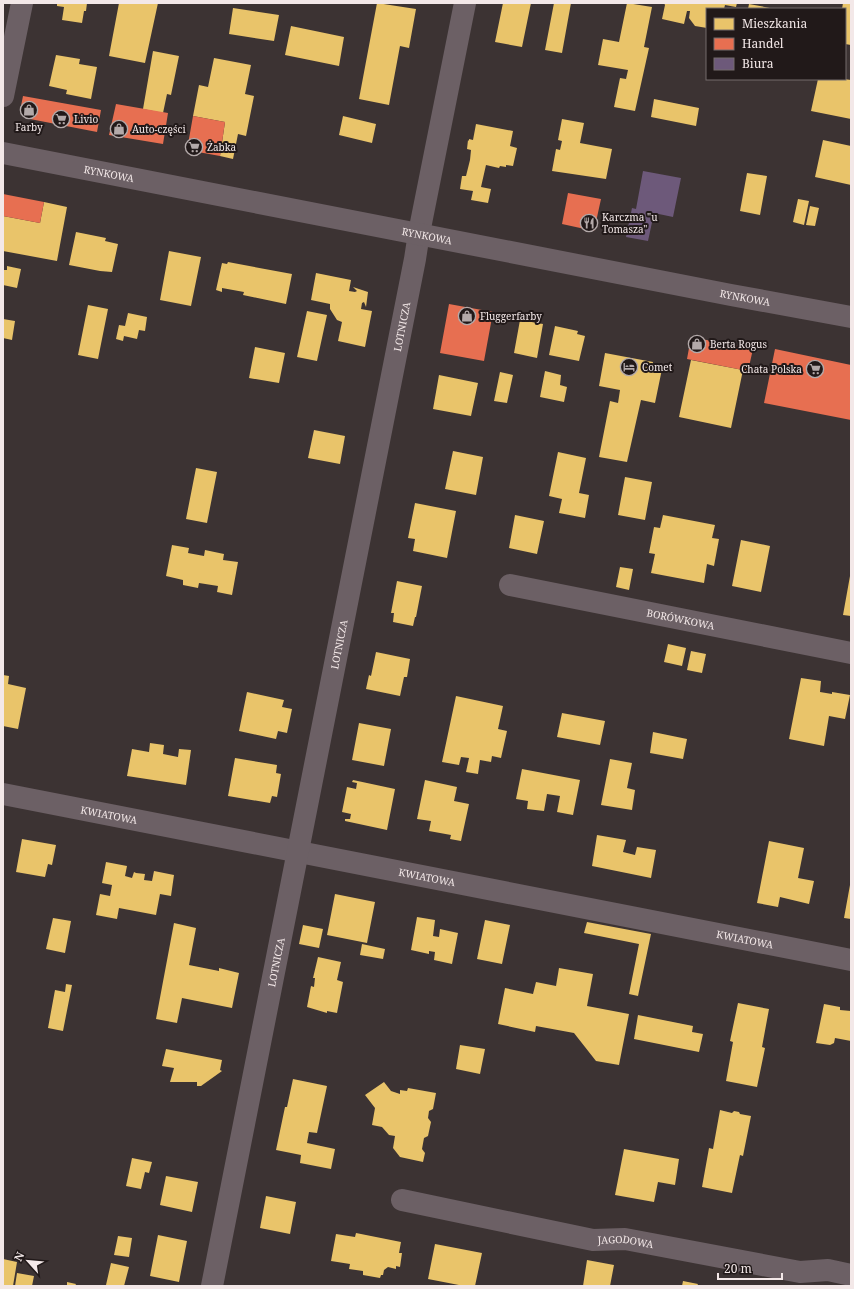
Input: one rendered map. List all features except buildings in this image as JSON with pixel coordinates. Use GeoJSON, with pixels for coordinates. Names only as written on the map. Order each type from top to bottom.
{"type":"FeatureCollection","features":[{"type":"Feature","properties":{"kind":"street"},"geometry":{"type":"LineString","coordinates":[[3,96],[22,3]]}},
{"type":"Feature","properties":{"kind":"street","name":"LOTNICZA"},"geometry":{"type":"LineString","coordinates":[[212,1286],[465,3]]}},
{"type":"Feature","properties":{"kind":"street","name":"RYNKOWA"},"geometry":{"type":"LineString","coordinates":[[3,153],[419,233],[738,297],[851,317]]}},
{"type":"Feature","properties":{"kind":"street","name":"BORÓWKOWA"},"geometry":{"type":"LineString","coordinates":[[510,585],[851,652]]}},
{"type":"Feature","properties":{"kind":"street","name":"KWIATOWA"},"geometry":{"type":"LineString","coordinates":[[3,794],[851,960]]}},
{"type":"Feature","properties":{"kind":"street","name":"JAGODOWA"},"geometry":{"type":"LineString","coordinates":[[402,1200],[593,1240],[625,1239],[800,1272],[828,1270],[851,1275]]}},
{"type":"Feature","properties":{"kind":"place","name":"Farby"},"geometry":{"type":"Point","coordinates":[29,110]}},
{"type":"Feature","properties":{"kind":"place","name":"Livio"},"geometry":{"type":"Point","coordinates":[61,119]}},
{"type":"Feature","properties":{"kind":"place","name":"Auto-części"},"geometry":{"type":"Point","coordinates":[119,129]}},
{"type":"Feature","properties":{"kind":"place","name":"Żabka"},"geometry":{"type":"Point","coordinates":[194,147]}},
{"type":"Feature","properties":{"kind":"place","name":"Karczma \"u Tomasza\""},"geometry":{"type":"Point","coordinates":[589,223]}},
{"type":"Feature","properties":{"kind":"place","name":"Fluggerfarby"},"geometry":{"type":"Point","coordinates":[467,316]}},
{"type":"Feature","properties":{"kind":"place","name":"Berta Rogus"},"geometry":{"type":"Point","coordinates":[697,344]}},
{"type":"Feature","properties":{"kind":"place","name":"Comet"},"geometry":{"type":"Point","coordinates":[629,367]}},
{"type":"Feature","properties":{"kind":"place","name":"Chata Polska"},"geometry":{"type":"Point","coordinates":[815,369]}}]}
